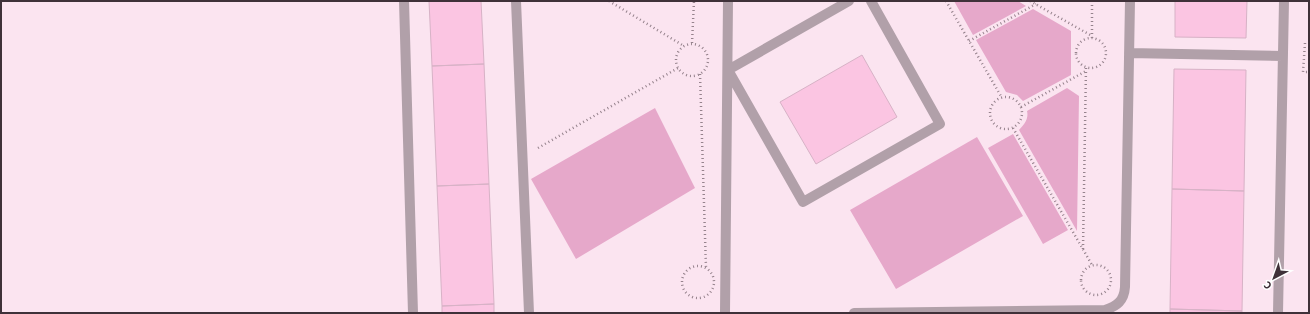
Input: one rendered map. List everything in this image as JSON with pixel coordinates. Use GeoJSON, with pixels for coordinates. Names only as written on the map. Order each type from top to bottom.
{"type":"FeatureCollection","features":[{"type":"Feature","properties":{"kind":"lane"},"geometry":{"type":"LineString","coordinates":[[404,1],[413,313]]}},
{"type":"Feature","properties":{"kind":"lane"},"geometry":{"type":"LineString","coordinates":[[516,1],[529,313]]}},
{"type":"Feature","properties":{"kind":"lane"},"geometry":{"type":"LineString","coordinates":[[726,313],[728,1]]}},
{"type":"Feature","properties":{"kind":"lane"},"geometry":{"type":"LineString","coordinates":[[728,70],[848,1]]}},
{"type":"Feature","properties":{"kind":"lane"},"geometry":{"type":"LineString","coordinates":[[728,70],[803,202],[940,124],[871,1]]}},
{"type":"Feature","properties":{"kind":"lane"},"geometry":{"type":"LineString","coordinates":[[854,313],[1105,310],[1119,303],[1124,295],[1125,287],[1130,1]]}},
{"type":"Feature","properties":{"kind":"lane"},"geometry":{"type":"LineString","coordinates":[[1278,313],[1284,1]]}},
{"type":"Feature","properties":{"kind":"lane"},"geometry":{"type":"LineString","coordinates":[[1129,53],[1283,56]]}},
{"type":"Feature","properties":{"kind":"path"},"geometry":{"type":"LineString","coordinates":[[610,1],[684,46]]}},
{"type":"Feature","properties":{"kind":"path"},"geometry":{"type":"LineString","coordinates":[[692,44],[694,1]]}},
{"type":"Feature","properties":{"kind":"path"},"geometry":{"type":"LineString","coordinates":[[946,1],[1002,98]]}},
{"type":"Feature","properties":{"kind":"path"},"geometry":{"type":"LineString","coordinates":[[1021,107],[1086,69],[1098,67],[1104,62],[1106,54],[1105,46],[1099,40],[1030,1]]}},
{"type":"Feature","properties":{"kind":"path"},"geometry":{"type":"LineString","coordinates":[[1092,1],[1092,37]]}},
{"type":"Feature","properties":{"kind":"path"},"geometry":{"type":"LineString","coordinates":[[969,41],[1036,4]]}},
{"type":"Feature","properties":{"kind":"path"},"geometry":{"type":"LineString","coordinates":[[1083,250],[1086,69],[1078,61],[1076,53],[1078,45],[1084,40],[1092,37]]}},
{"type":"Feature","properties":{"kind":"path"},"geometry":{"type":"LineString","coordinates":[[1309,43],[1305,43],[1303,72],[1309,72]]}},
{"type":"Feature","properties":{"kind":"path"},"geometry":{"type":"LineString","coordinates":[[692,44],[700,46],[706,52],[709,60],[706,68],[700,74],[692,76],[684,74],[678,68],[676,60],[678,52],[684,46],[692,44]]}},
{"type":"Feature","properties":{"kind":"path"},"geometry":{"type":"LineString","coordinates":[[535,150],[678,68]]}},
{"type":"Feature","properties":{"kind":"path"},"geometry":{"type":"LineString","coordinates":[[700,74],[706,268],[712,274],[714,282],[712,290],[704,296],[697,298],[689,296],[683,290],[681,282],[683,274],[689,268],[698,265],[706,268]]}},
{"type":"Feature","properties":{"kind":"path"},"geometry":{"type":"LineString","coordinates":[[1006,97],[1015,99],[1021,107],[1023,114],[1020,122],[1013,128],[1006,130],[998,128],[992,122],[990,113],[992,105],[998,99],[1006,97]]}},
{"type":"Feature","properties":{"kind":"path"},"geometry":{"type":"LineString","coordinates":[[1013,128],[1092,266]]}},
{"type":"Feature","properties":{"kind":"path"},"geometry":{"type":"LineString","coordinates":[[1097,264],[1104,267],[1110,273],[1112,281],[1107,290],[1096,295],[1088,293],[1083,287],[1081,279],[1083,272],[1089,266],[1092,266],[1097,264]]}},
{"type":"Feature","properties":{"kind":"shaded area"},"geometry":{"type":"Polygon","coordinates":[[[954,1],[1018,1],[1026,6],[973,35],[954,1]]]}},
{"type":"Feature","properties":{"kind":"shaded area"},"geometry":{"type":"Polygon","coordinates":[[[1033,9],[1071,31],[1071,75],[1023,101],[1017,95],[1006,92],[976,40],[1033,9]]]}},
{"type":"Feature","properties":{"kind":"shaded area"},"geometry":{"type":"Polygon","coordinates":[[[1067,88],[1079,96],[1077,231],[1019,130],[1027,119],[1027,111],[1067,88]]]}},
{"type":"Feature","properties":{"kind":"shaded area"},"geometry":{"type":"Polygon","coordinates":[[[655,108],[695,188],[576,259],[531,179],[655,108]]]}},
{"type":"Feature","properties":{"kind":"shaded area"},"geometry":{"type":"Polygon","coordinates":[[[1013,134],[1068,230],[1043,244],[988,148],[1013,134]]]}},
{"type":"Feature","properties":{"kind":"shaded area"},"geometry":{"type":"Polygon","coordinates":[[[977,137],[1023,216],[896,289],[850,210],[977,137]]]}},
{"type":"Feature","properties":{"kind":"building"},"geometry":{"type":"Polygon","coordinates":[[[429,1],[481,1],[484,64],[432,66],[429,1]]]}},
{"type":"Feature","properties":{"kind":"building"},"geometry":{"type":"Polygon","coordinates":[[[1175,1],[1247,1],[1246,38],[1175,37],[1175,1]]]}},
{"type":"Feature","properties":{"kind":"building"},"geometry":{"type":"Polygon","coordinates":[[[862,55],[897,117],[816,164],[780,102],[862,55]]]}},
{"type":"Feature","properties":{"kind":"building"},"geometry":{"type":"Polygon","coordinates":[[[484,64],[489,184],[437,186],[432,66],[484,64]]]}},
{"type":"Feature","properties":{"kind":"building"},"geometry":{"type":"Polygon","coordinates":[[[1174,69],[1246,70],[1244,191],[1172,189],[1174,69]]]}},
{"type":"Feature","properties":{"kind":"building"},"geometry":{"type":"Polygon","coordinates":[[[489,184],[494,304],[442,306],[437,186],[489,184]]]}},
{"type":"Feature","properties":{"kind":"building"},"geometry":{"type":"Polygon","coordinates":[[[1172,189],[1244,191],[1242,311],[1170,309],[1172,189]]]}},
{"type":"Feature","properties":{"kind":"building"},"geometry":{"type":"Polygon","coordinates":[[[494,304],[494,313],[442,313],[442,306],[494,304]]]}},
{"type":"Feature","properties":{"kind":"building"},"geometry":{"type":"Polygon","coordinates":[[[1170,309],[1242,311],[1242,313],[1170,313],[1170,309]]]}}]}
